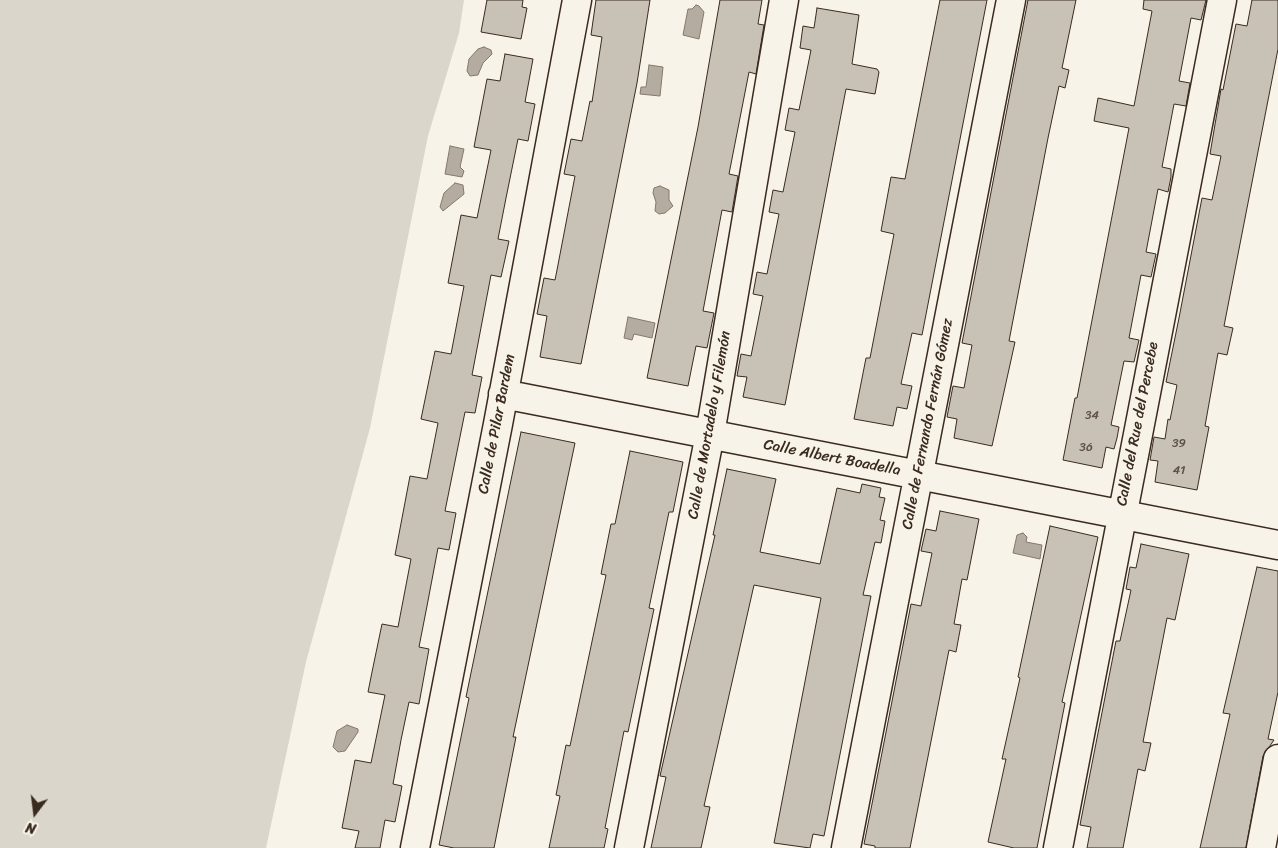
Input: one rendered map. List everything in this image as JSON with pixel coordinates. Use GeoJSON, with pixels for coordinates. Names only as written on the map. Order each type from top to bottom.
{"type":"FeatureCollection","features":[{"type":"Feature","properties":{"kind":"street","name":"Calle de Pilar Bardem"},"geometry":{"type":"LineString","coordinates":[[415,848],[577,0]]}},
{"type":"Feature","properties":{"kind":"street","name":"Calle de Mortadelo y Filemón"},"geometry":{"type":"LineString","coordinates":[[629,848],[710,434],[784,0]]}},
{"type":"Feature","properties":{"kind":"street","name":"Calle de Fernando Fernán Gómez"},"geometry":{"type":"LineString","coordinates":[[846,848],[1011,0]]}},
{"type":"Feature","properties":{"kind":"street","name":"Calle del Rue del Percebe"},"geometry":{"type":"LineString","coordinates":[[1058,848],[1120,515],[1222,0]]}},
{"type":"Feature","properties":{"kind":"street","name":"Calle Albert Boadella"},"geometry":{"type":"LineString","coordinates":[[503,394],[1278,545]]}},
{"type":"Feature","properties":{"kind":"street"},"geometry":{"type":"LineString","coordinates":[[1261,848],[1278,759]]}},
{"type":"Feature","properties":{"kind":"shaded area"},"geometry":{"type":"Polygon","coordinates":[[[0,0],[464,0],[459,33],[428,136],[370,428],[306,662],[266,848],[0,848],[0,0]]]}},
{"type":"Feature","properties":{"kind":"shaded area"},"geometry":{"type":"Polygon","coordinates":[[[696,5],[704,12],[699,39],[683,35],[688,9],[692,9],[696,5]]]}},
{"type":"Feature","properties":{"kind":"shaded area"},"geometry":{"type":"Polygon","coordinates":[[[484,47],[491,50],[492,54],[483,63],[478,75],[470,76],[467,71],[469,59],[478,49],[484,47]]]}},
{"type":"Feature","properties":{"kind":"shaded area"},"geometry":{"type":"Polygon","coordinates":[[[649,65],[663,67],[660,96],[640,94],[641,87],[646,87],[649,65]]]}},
{"type":"Feature","properties":{"kind":"shaded area"},"geometry":{"type":"Polygon","coordinates":[[[450,146],[464,149],[460,167],[464,171],[462,177],[445,174],[450,146]]]}},
{"type":"Feature","properties":{"kind":"shaded area"},"geometry":{"type":"Polygon","coordinates":[[[455,183],[463,185],[464,194],[443,211],[440,207],[444,193],[455,183]]]}},
{"type":"Feature","properties":{"kind":"shaded area"},"geometry":{"type":"Polygon","coordinates":[[[660,186],[669,190],[669,200],[673,206],[665,213],[659,214],[655,211],[656,202],[653,193],[654,188],[660,186]]]}},
{"type":"Feature","properties":{"kind":"shaded area"},"geometry":{"type":"Polygon","coordinates":[[[628,317],[655,323],[652,338],[634,334],[632,340],[624,338],[628,317]]]}},
{"type":"Feature","properties":{"kind":"shaded area"},"geometry":{"type":"Polygon","coordinates":[[[1023,533],[1027,537],[1026,542],[1042,545],[1040,559],[1013,553],[1017,535],[1023,533]]]}},
{"type":"Feature","properties":{"kind":"shaded area"},"geometry":{"type":"Polygon","coordinates":[[[347,725],[358,729],[358,732],[345,751],[338,752],[333,747],[337,731],[347,725]]]}},
{"type":"Feature","properties":{"kind":"building"},"geometry":{"type":"Polygon","coordinates":[[[487,0],[523,0],[522,7],[527,8],[521,39],[481,32],[487,0]]]}},
{"type":"Feature","properties":{"kind":"building"},"geometry":{"type":"Polygon","coordinates":[[[596,0],[650,0],[637,83],[581,364],[540,357],[547,316],[537,314],[544,278],[555,280],[557,270],[575,176],[564,174],[571,139],[582,141],[590,101],[592,102],[602,37],[591,35],[596,0]]]}},
{"type":"Feature","properties":{"kind":"building"},"geometry":{"type":"Polygon","coordinates":[[[720,0],[762,0],[758,24],[764,25],[756,74],[749,72],[729,174],[738,176],[732,212],[722,210],[703,311],[714,313],[707,348],[696,346],[688,386],[647,378],[698,127],[720,0]]]}},
{"type":"Feature","properties":{"kind":"building"},"geometry":{"type":"Polygon","coordinates":[[[940,0],[987,0],[922,335],[912,333],[901,384],[912,386],[907,409],[897,407],[893,426],[854,419],[866,358],[870,358],[894,234],[881,231],[891,177],[905,179],[940,0]]]}},
{"type":"Feature","properties":{"kind":"building"},"geometry":{"type":"Polygon","coordinates":[[[1028,0],[1076,0],[1062,68],[1069,70],[1065,88],[1059,86],[1048,138],[1009,341],[1015,342],[992,446],[954,438],[957,419],[947,417],[953,386],[964,388],[972,345],[962,343],[1028,0]]]}},
{"type":"Feature","properties":{"kind":"building"},"geometry":{"type":"Polygon","coordinates":[[[1144,0],[1206,0],[1201,20],[1191,18],[1179,81],[1190,83],[1186,106],[1174,104],[1162,167],[1171,169],[1171,177],[1168,192],[1158,189],[1146,252],[1156,254],[1151,277],[1141,275],[1129,338],[1139,340],[1134,362],[1124,361],[1111,425],[1119,427],[1117,438],[1114,449],[1106,447],[1102,468],[1063,460],[1075,398],[1077,398],[1129,128],[1094,121],[1098,98],[1134,106],[1152,11],[1143,9],[1144,0]]]}},
{"type":"Feature","properties":{"kind":"building"},"geometry":{"type":"Polygon","coordinates":[[[1252,0],[1278,0],[1278,49],[1224,326],[1233,328],[1227,355],[1218,353],[1205,426],[1209,427],[1197,490],[1155,482],[1158,461],[1150,460],[1154,437],[1165,439],[1168,419],[1170,420],[1177,385],[1166,382],[1202,198],[1212,200],[1221,156],[1210,154],[1221,89],[1223,90],[1236,24],[1247,26],[1252,0]]]}},
{"type":"Feature","properties":{"kind":"building"},"geometry":{"type":"Polygon","coordinates":[[[817,8],[859,15],[852,64],[877,69],[879,72],[875,94],[846,89],[785,405],[743,397],[747,377],[737,376],[741,354],[751,356],[763,296],[753,294],[757,272],[767,274],[779,214],[769,212],[773,190],[783,192],[795,132],[785,130],[789,108],[799,110],[811,50],[800,48],[803,26],[814,28],[817,8]]]}},
{"type":"Feature","properties":{"kind":"building"},"geometry":{"type":"Polygon","coordinates":[[[505,54],[533,59],[525,102],[535,104],[528,141],[518,139],[498,239],[509,241],[501,277],[491,275],[472,375],[482,377],[475,413],[465,412],[445,511],[456,513],[449,550],[438,548],[419,647],[429,649],[419,704],[409,702],[393,784],[402,786],[395,822],[385,820],[380,848],[355,848],[359,831],[342,828],[355,760],[371,763],[385,695],[368,692],[382,624],[398,627],[411,559],[395,555],[410,476],[427,479],[438,423],[421,419],[435,351],[451,354],[464,286],[448,283],[461,215],[477,218],[491,150],[474,147],[487,79],[500,81],[505,54]]]}},
{"type":"Feature","properties":{"kind":"building"},"geometry":{"type":"Polygon","coordinates":[[[521,432],[575,443],[513,737],[516,737],[494,848],[454,848],[439,845],[469,698],[466,697],[521,432]]]}},
{"type":"Feature","properties":{"kind":"building"},"geometry":{"type":"Polygon","coordinates":[[[630,451],[683,462],[673,512],[669,512],[649,608],[654,609],[628,732],[624,731],[605,828],[608,829],[604,848],[549,848],[560,796],[556,795],[566,745],[570,746],[606,575],[601,574],[611,524],[615,524],[630,451]]]}},
{"type":"Feature","properties":{"kind":"building"},"geometry":{"type":"Polygon","coordinates":[[[727,469],[776,479],[760,552],[820,564],[837,488],[860,493],[862,484],[881,488],[879,497],[885,498],[880,520],[885,521],[881,543],[875,542],[863,595],[871,596],[824,836],[813,834],[810,848],[774,843],[821,598],[754,585],[704,806],[710,807],[701,848],[651,848],[666,777],[660,776],[715,535],[713,535],[727,469]]]}},
{"type":"Feature","properties":{"kind":"building"},"geometry":{"type":"Polygon","coordinates":[[[940,511],[979,519],[967,580],[962,579],[954,624],[961,625],[956,652],[949,650],[910,848],[875,848],[875,846],[864,844],[911,604],[921,606],[932,553],[921,551],[926,529],[936,531],[940,511]]]}},
{"type":"Feature","properties":{"kind":"building"},"geometry":{"type":"Polygon","coordinates":[[[1050,526],[1098,537],[1062,702],[1065,703],[1037,848],[1014,848],[988,842],[1006,759],[1002,759],[1020,678],[1018,677],[1050,526]]]}},
{"type":"Feature","properties":{"kind":"building"},"geometry":{"type":"Polygon","coordinates":[[[1141,544],[1189,554],[1175,620],[1167,618],[1143,742],[1151,743],[1145,771],[1138,769],[1123,848],[1087,848],[1091,827],[1080,825],[1116,641],[1120,641],[1131,590],[1126,589],[1130,567],[1136,568],[1141,544]]]}},
{"type":"Feature","properties":{"kind":"building"},"geometry":{"type":"Polygon","coordinates":[[[1257,567],[1278,571],[1278,692],[1268,739],[1274,740],[1263,756],[1246,848],[1200,848],[1230,714],[1223,713],[1257,567]]]}}]}
